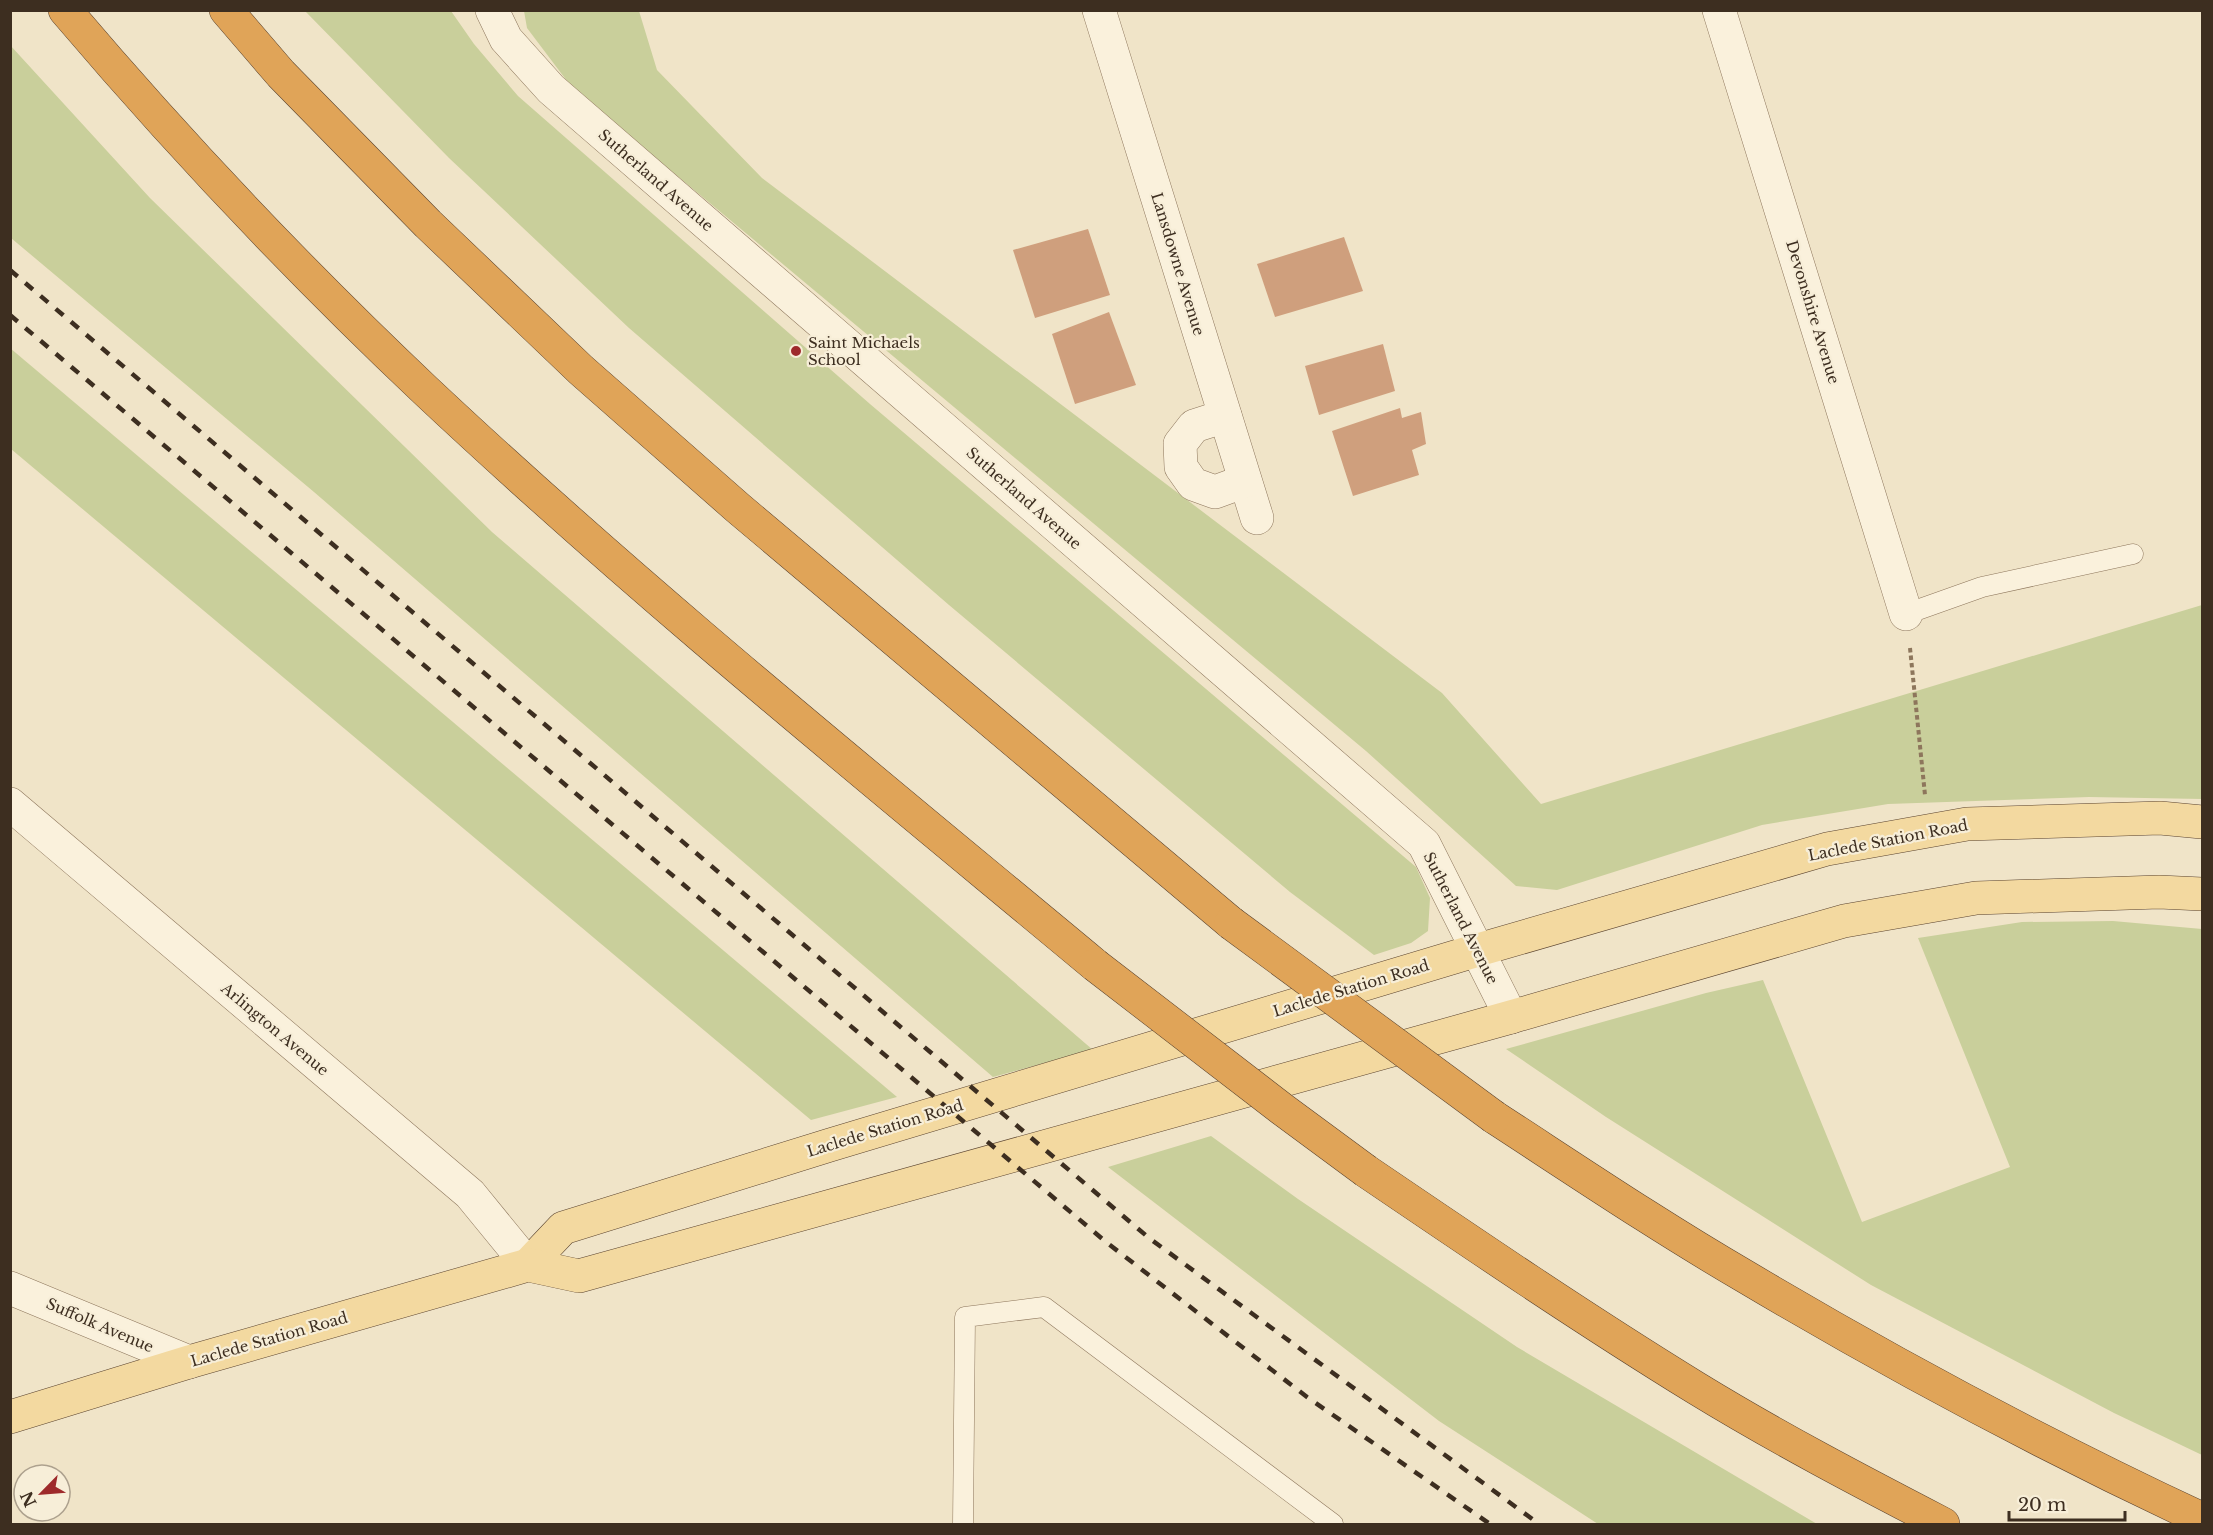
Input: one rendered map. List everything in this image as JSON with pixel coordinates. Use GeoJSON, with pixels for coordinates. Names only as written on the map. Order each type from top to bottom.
{"type":"FeatureCollection","features":[{"type":"Feature","properties":{"kind":"highway"},"geometry":{"type":"LineString","coordinates":[[65,10],[131,87],[273,240],[424,388],[579,530],[1095,965],[1282,1110],[1366,1171],[1525,1279],[1698,1389],[1878,1491],[1943,1524]]}},
{"type":"Feature","properties":{"kind":"highway"},"geometry":{"type":"LineString","coordinates":[[226,10],[281,74],[428,224],[581,370],[738,508],[1231,923],[1494,1117],[1744,1276],[1928,1382],[2202,1519]]}},
{"type":"Feature","properties":{"kind":"main road","name":"Laclede Station Road"},"geometry":{"type":"LineString","coordinates":[[528,1265],[563,1228],[1478,950],[1827,849],[1968,824],[2160,818],[2202,822]]}},
{"type":"Feature","properties":{"kind":"main road","name":"Laclede Station Road"},"geometry":{"type":"LineString","coordinates":[[10,1417],[189,1362],[528,1265],[579,1276],[1511,1017],[1844,921],[1976,898],[2159,892],[2202,894]]}},
{"type":"Feature","properties":{"kind":"street","name":"Sutherland Avenue"},"geometry":{"type":"LineString","coordinates":[[492,10],[506,39],[551,89],[1424,844],[1511,1017]]}},
{"type":"Feature","properties":{"kind":"street","name":"Lansdowne Avenue"},"geometry":{"type":"LineString","coordinates":[[1099,10],[1257,518]]}},
{"type":"Feature","properties":{"kind":"street","name":"Devonshire Avenue"},"geometry":{"type":"LineString","coordinates":[[1719,10],[1906,614]]}},
{"type":"Feature","properties":{"kind":"street"},"geometry":{"type":"LineString","coordinates":[[1225,416],[1194,426],[1180,444],[1181,466],[1193,484],[1215,492],[1245,481]]}},
{"type":"Feature","properties":{"kind":"street","name":"Arlington Avenue"},"geometry":{"type":"LineString","coordinates":[[10,804],[470,1194],[528,1265]]}},
{"type":"Feature","properties":{"kind":"street","name":"Suffolk Avenue"},"geometry":{"type":"LineString","coordinates":[[10,1287],[189,1362]]}},
{"type":"Feature","properties":{"kind":"lane"},"geometry":{"type":"LineString","coordinates":[[1906,614],[1982,587],[2133,554]]}},
{"type":"Feature","properties":{"kind":"lane"},"geometry":{"type":"LineString","coordinates":[[963,1524],[964,1317],[1044,1307],[1333,1524]]}},
{"type":"Feature","properties":{"kind":"path"},"geometry":{"type":"LineString","coordinates":[[1906,614],[1929,831]]}},
{"type":"Feature","properties":{"kind":"green space"},"geometry":{"type":"Polygon","coordinates":[[[305,11],[451,11],[474,44],[518,96],[870,404],[1416,867],[1430,898],[1428,931],[1411,943],[1374,955],[1290,892],[949,605],[629,328],[449,158],[305,11]]]}},
{"type":"Feature","properties":{"kind":"green space"},"geometry":{"type":"Polygon","coordinates":[[[524,11],[639,11],[657,70],[762,178],[1442,693],[1541,804],[2202,605],[2202,799],[2089,797],[1888,804],[1762,825],[1557,890],[1516,886],[1366,751],[663,164],[567,81],[527,28],[524,11]]]}},
{"type":"Feature","properties":{"kind":"green space"},"geometry":{"type":"Polygon","coordinates":[[[10,45],[150,198],[492,532],[1093,1050],[993,1077],[314,492],[11,238],[10,45]]]}},
{"type":"Feature","properties":{"kind":"green space"},"geometry":{"type":"Polygon","coordinates":[[[10,348],[897,1097],[811,1120],[11,449],[10,348]]]}},
{"type":"Feature","properties":{"kind":"green space"},"geometry":{"type":"Polygon","coordinates":[[[2113,921],[2202,929],[2202,1455],[2114,1413],[1871,1285],[1606,1117],[1506,1049],[1706,993],[1763,980],[1862,1222],[2010,1167],[1918,938],[2022,922],[2113,921]]]}},
{"type":"Feature","properties":{"kind":"green space"},"geometry":{"type":"Polygon","coordinates":[[[1211,1136],[1298,1199],[1517,1347],[1817,1524],[1598,1524],[1439,1421],[1108,1167],[1211,1136]]]}},
{"type":"Feature","properties":{"kind":"building"},"geometry":{"type":"Polygon","coordinates":[[[1088,229],[1110,295],[1035,318],[1013,250],[1088,229]]]}},
{"type":"Feature","properties":{"kind":"building"},"geometry":{"type":"Polygon","coordinates":[[[1344,237],[1363,291],[1275,317],[1257,264],[1344,237]]]}},
{"type":"Feature","properties":{"kind":"building"},"geometry":{"type":"Polygon","coordinates":[[[1109,312],[1136,385],[1075,404],[1052,334],[1109,312]]]}},
{"type":"Feature","properties":{"kind":"building"},"geometry":{"type":"Polygon","coordinates":[[[1383,344],[1395,391],[1319,415],[1305,366],[1383,344]]]}},
{"type":"Feature","properties":{"kind":"building"},"geometry":{"type":"Polygon","coordinates":[[[1400,408],[1402,418],[1421,412],[1426,444],[1412,450],[1419,475],[1353,496],[1332,431],[1400,408]]]}},
{"type":"Feature","properties":{"kind":"railway"},"geometry":{"type":"LineString","coordinates":[[10,270],[1149,1238],[1539,1524]]}},
{"type":"Feature","properties":{"kind":"railway"},"geometry":{"type":"LineString","coordinates":[[10,315],[1106,1242],[1307,1397],[1490,1524]]}},
{"type":"Feature","properties":{"kind":"place","name":"Saint Michaels School"},"geometry":{"type":"Point","coordinates":[796,351]}}]}
